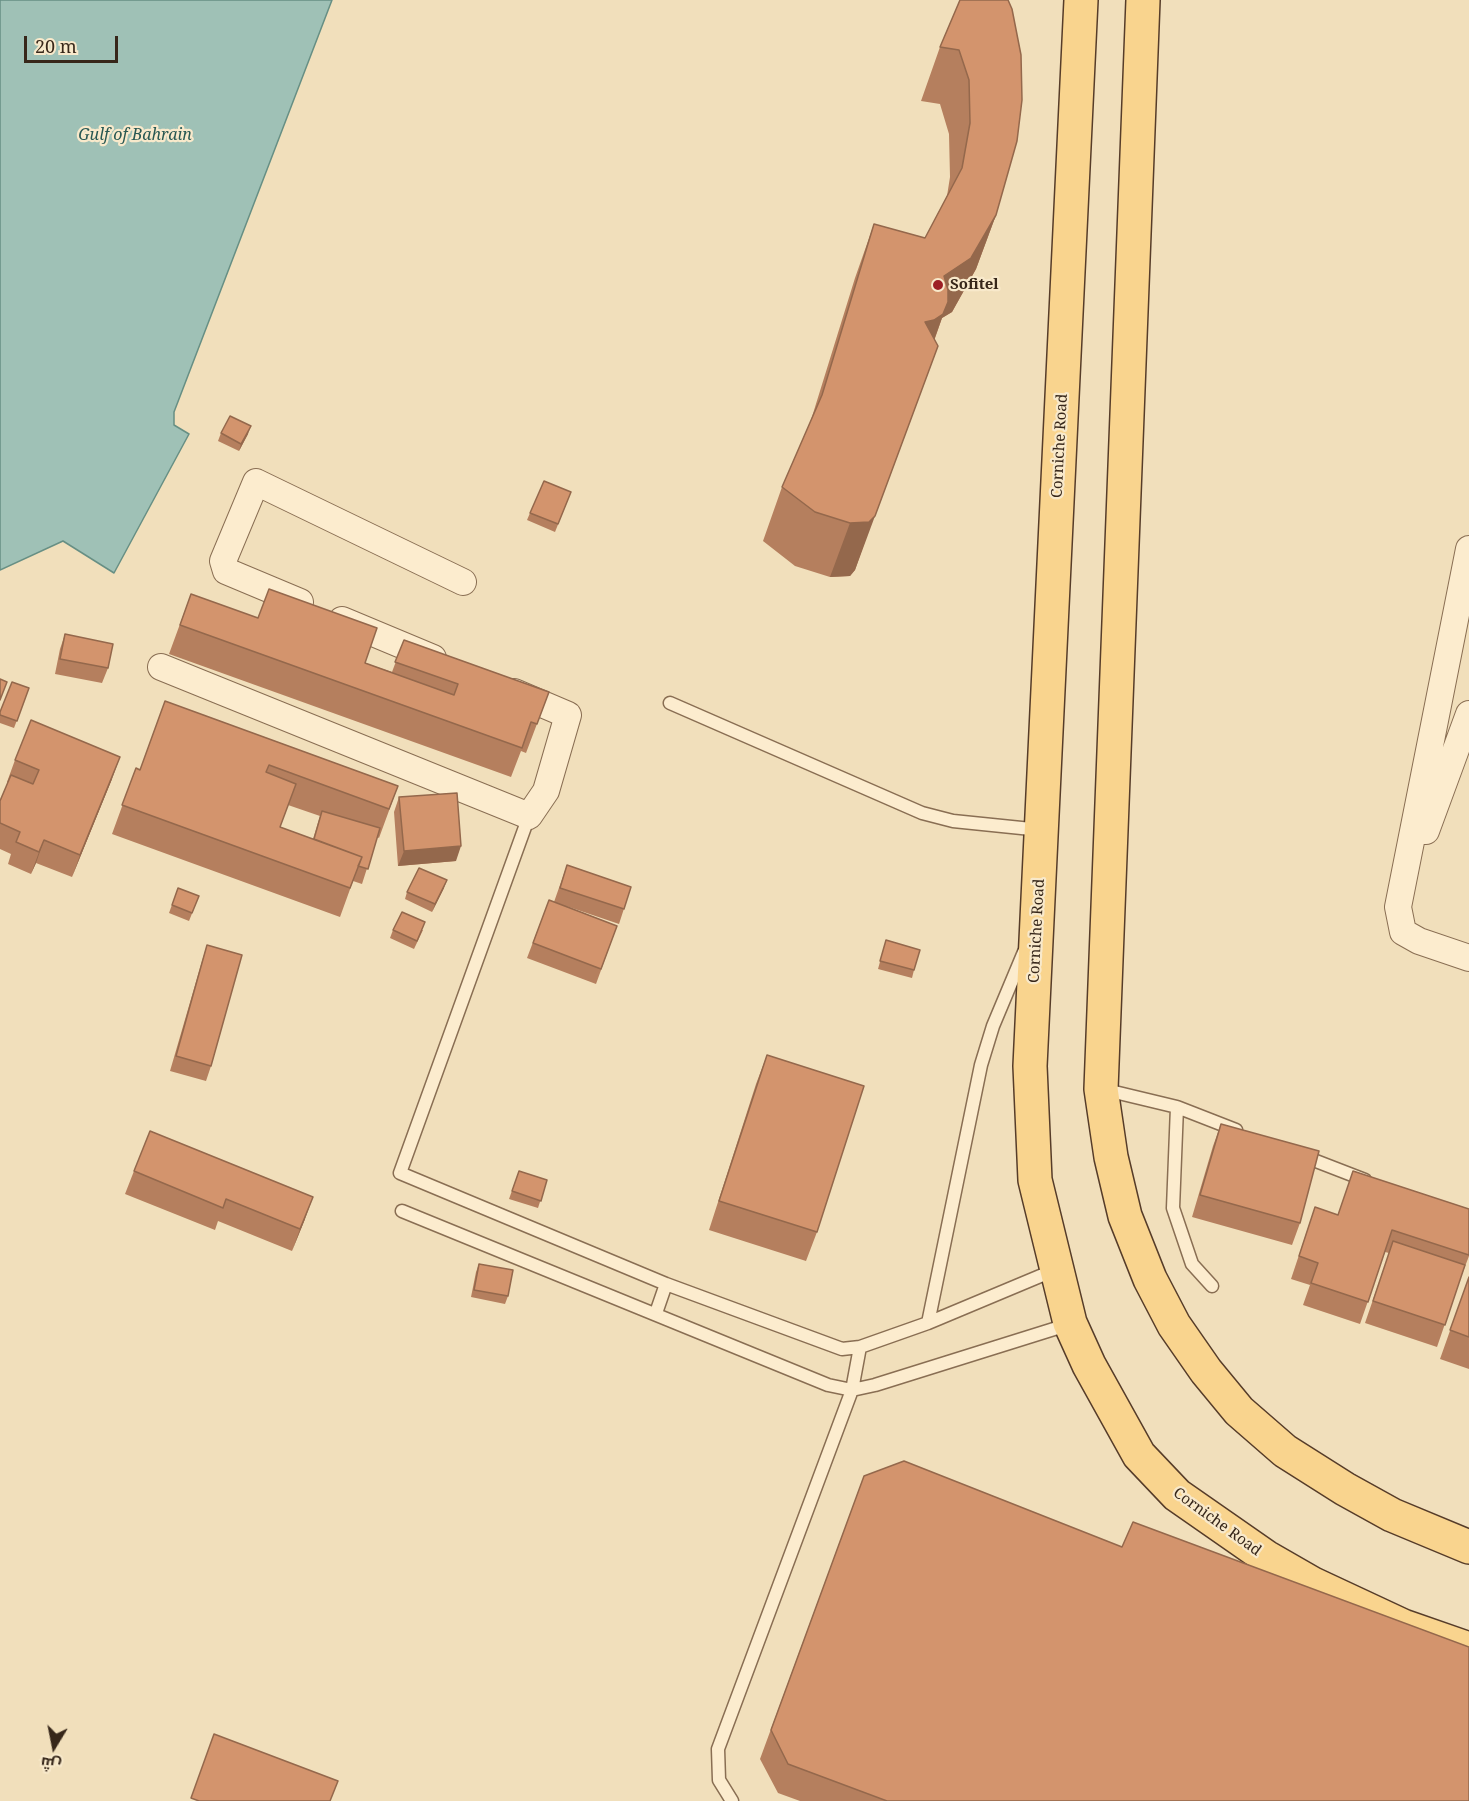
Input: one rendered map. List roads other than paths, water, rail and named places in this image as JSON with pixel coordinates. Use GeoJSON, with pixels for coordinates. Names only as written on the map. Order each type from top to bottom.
{"type":"FeatureCollection","features":[{"type":"Feature","properties":{"kind":"main road","name":"Corniche Road"},"geometry":{"type":"LineString","coordinates":[[1081,0],[1030,1066],[1035,1180],[1070,1323],[1089,1365],[1139,1455],[1177,1495],[1266,1557],[1313,1584],[1403,1626],[1459,1638]]}},
{"type":"Feature","properties":{"kind":"main road"},"geometry":{"type":"LineString","coordinates":[[1143,0],[1101,1089],[1111,1156],[1125,1216],[1150,1279],[1174,1325],[1206,1371],[1239,1412],[1286,1450],[1345,1489],[1392,1515],[1469,1547]]}},
{"type":"Feature","properties":{"kind":"street"},"geometry":{"type":"LineString","coordinates":[[458,668],[226,571],[224,561],[256,482],[463,582]]}},
{"type":"Feature","properties":{"kind":"street"},"geometry":{"type":"LineString","coordinates":[[1469,549],[1398,907],[1403,932],[1419,941],[1469,958]]}},
{"type":"Feature","properties":{"kind":"street"},"geometry":{"type":"LineString","coordinates":[[160,667],[529,816],[546,791],[568,714],[491,682]]}},
{"type":"Feature","properties":{"kind":"street"},"geometry":{"type":"LineString","coordinates":[[1398,907],[1469,714]]}},
{"type":"Feature","properties":{"kind":"lane"},"geometry":{"type":"LineString","coordinates":[[670,703],[922,813],[953,821],[1042,830]]}},
{"type":"Feature","properties":{"kind":"lane"},"geometry":{"type":"LineString","coordinates":[[529,816],[400,1173],[666,1284],[842,1349],[860,1347],[928,1323],[1058,1269]]}},
{"type":"Feature","properties":{"kind":"lane"},"geometry":{"type":"LineString","coordinates":[[928,1323],[981,1065],[993,1026],[1037,920]]}},
{"type":"Feature","properties":{"kind":"lane"},"geometry":{"type":"LineString","coordinates":[[1101,1089],[1177,1107],[1252,1136]]}},
{"type":"Feature","properties":{"kind":"lane"},"geometry":{"type":"LineString","coordinates":[[1177,1107],[1173,1208],[1192,1264],[1212,1286]]}},
{"type":"Feature","properties":{"kind":"lane"},"geometry":{"type":"LineString","coordinates":[[1296,1153],[1372,1183]]}},
{"type":"Feature","properties":{"kind":"lane"},"geometry":{"type":"LineString","coordinates":[[402,1211],[828,1385],[852,1390],[876,1385],[1070,1323]]}},
{"type":"Feature","properties":{"kind":"lane"},"geometry":{"type":"LineString","coordinates":[[656,1313],[666,1284]]}},
{"type":"Feature","properties":{"kind":"lane"},"geometry":{"type":"LineString","coordinates":[[732,1801],[719,1780],[718,1749],[852,1390],[860,1347]]}},
{"type":"Feature","properties":{"kind":"water","name":"Gulf of Bahrain"},"geometry":{"type":"Polygon","coordinates":[[[0,0],[332,0],[174,412],[174,425],[189,434],[114,573],[63,541],[0,570],[0,0]]]}},
{"type":"Feature","properties":{"kind":"place","name":"Sofitel"},"geometry":{"type":"Point","coordinates":[938,285]}}]}
